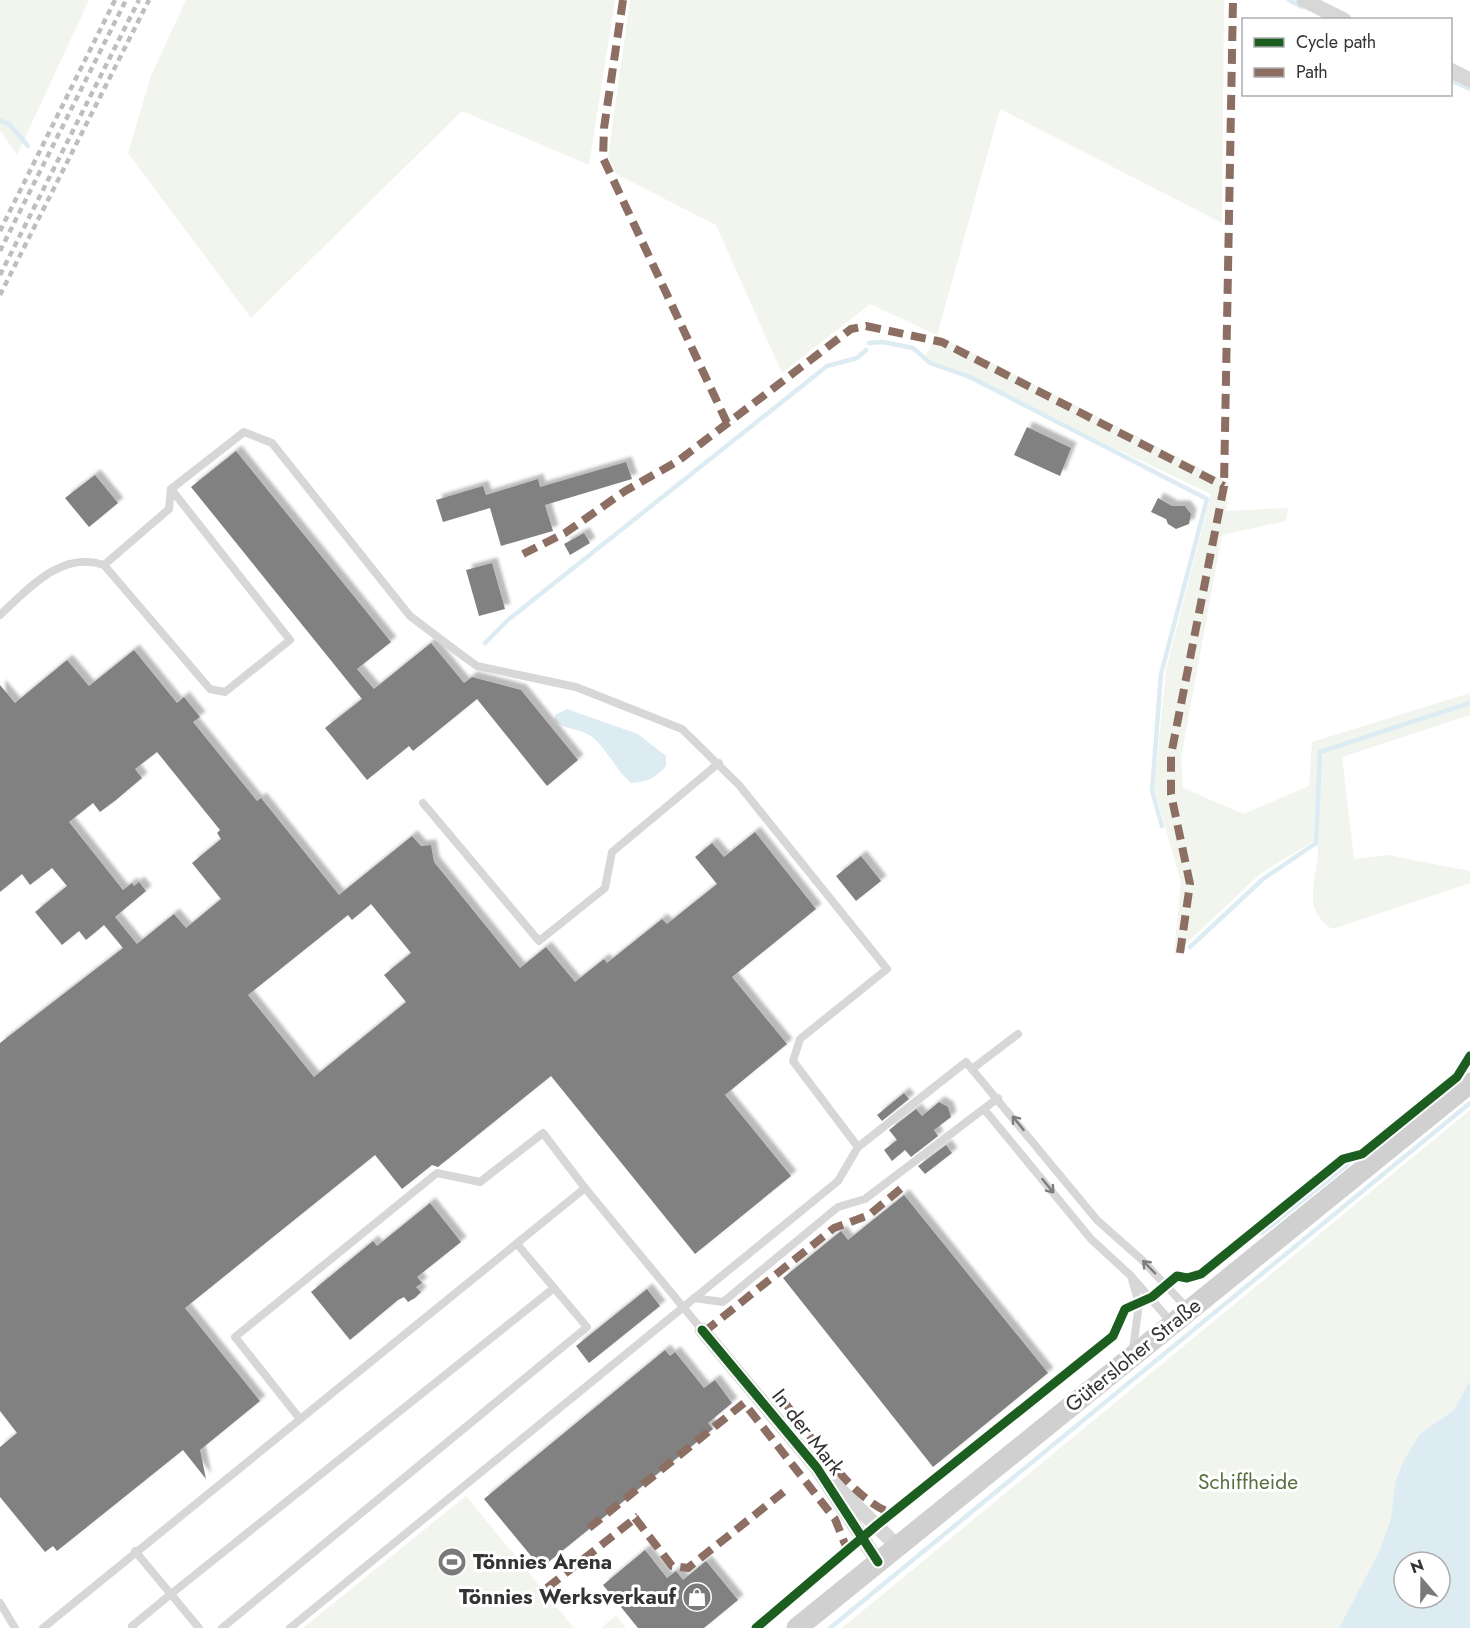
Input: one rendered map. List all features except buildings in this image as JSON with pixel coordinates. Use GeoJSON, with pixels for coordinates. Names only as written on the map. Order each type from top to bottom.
{"type":"FeatureCollection","features":[{"type":"Feature","properties":{"kind":"main road","name":"Gütersloher Straße"},"geometry":{"type":"LineString","coordinates":[[797,1628],[1470,1083]]}},
{"type":"Feature","properties":{"kind":"street"},"geometry":{"type":"LineString","coordinates":[[1304,0],[1340,18]]}},
{"type":"Feature","properties":{"kind":"street"},"geometry":{"type":"LineString","coordinates":[[1452,71],[1470,80]]}},
{"type":"Feature","properties":{"kind":"street","name":"In der Mark"},"geometry":{"type":"LineString","coordinates":[[702,1330],[817,1468],[897,1546]]}},
{"type":"Feature","properties":{"kind":"street","name":"In der Mark"},"geometry":{"type":"LineString","coordinates":[[817,1468],[878,1562]]}},
{"type":"Feature","properties":{"kind":"lane"},"geometry":{"type":"LineString","coordinates":[[104,565],[169,509],[171,489],[244,432],[272,443],[410,616],[459,654],[477,666],[576,687],[682,729],[719,763],[886,969],[800,1039],[793,1061],[858,1147]]}},
{"type":"Feature","properties":{"kind":"lane"},"geometry":{"type":"LineString","coordinates":[[0,615],[38,579],[70,564],[92,561],[104,565],[210,690],[225,692],[290,640],[171,489]]}},
{"type":"Feature","properties":{"kind":"lane"},"geometry":{"type":"LineString","coordinates":[[423,803],[539,941],[604,888],[612,852],[719,763]]}},
{"type":"Feature","properties":{"kind":"lane"},"geometry":{"type":"LineString","coordinates":[[972,1069],[1018,1034]]}},
{"type":"Feature","properties":{"kind":"lane"},"geometry":{"type":"LineString","coordinates":[[290,1628],[838,1181],[858,1147],[966,1062],[1097,1220],[1142,1260],[1189,1310]]}},
{"type":"Feature","properties":{"kind":"lane"},"geometry":{"type":"LineString","coordinates":[[694,1298],[723,1302],[838,1207],[865,1199],[998,1098]]}},
{"type":"Feature","properties":{"kind":"lane"},"geometry":{"type":"LineString","coordinates":[[984,1109],[1091,1239],[1130,1275],[1172,1323]]}},
{"type":"Feature","properties":{"kind":"lane"},"geometry":{"type":"LineString","coordinates":[[300,1419],[234,1337],[437,1173],[480,1182],[543,1133],[681,1308],[702,1330]]}},
{"type":"Feature","properties":{"kind":"lane"},"geometry":{"type":"LineString","coordinates":[[43,1628],[585,1188]]}},
{"type":"Feature","properties":{"kind":"lane"},"geometry":{"type":"LineString","coordinates":[[222,1628],[587,1327],[517,1244]]}},
{"type":"Feature","properties":{"kind":"lane"},"geometry":{"type":"LineString","coordinates":[[1130,1275],[1139,1305],[1132,1355]]}},
{"type":"Feature","properties":{"kind":"lane"},"geometry":{"type":"LineString","coordinates":[[129,1627],[554,1288]]}},
{"type":"Feature","properties":{"kind":"lane"},"geometry":{"type":"LineString","coordinates":[[135,1551],[199,1628]]}},
{"type":"Feature","properties":{"kind":"lane"},"geometry":{"type":"LineString","coordinates":[[0,1603],[15,1628]]}},
{"type":"Feature","properties":{"kind":"green space"},"geometry":{"type":"Polygon","coordinates":[[[0,0],[89,0],[17,155],[0,130],[0,0]]]}},
{"type":"Feature","properties":{"kind":"green space"},"geometry":{"type":"Polygon","coordinates":[[[186,0],[615,0],[589,165],[462,111],[251,318],[128,153],[151,76],[186,0]]]}},
{"type":"Feature","properties":{"kind":"green space"},"geometry":{"type":"Polygon","coordinates":[[[630,0],[1224,0],[1222,223],[1000,109],[937,335],[870,304],[782,373],[716,225],[616,174],[608,156],[630,0]]]}},
{"type":"Feature","properties":{"kind":"green space"},"geometry":{"type":"Polygon","coordinates":[[[937,335],[1229,483],[1226,511],[1288,508],[1286,521],[1222,535],[1181,758],[1183,788],[1243,814],[1309,786],[1312,742],[1470,693],[1470,715],[1342,757],[1354,859],[1388,855],[1470,871],[1470,883],[1332,929],[1321,920],[1315,910],[1313,899],[1318,852],[1317,839],[1260,874],[1174,955],[1181,882],[1154,788],[1166,670],[1211,494],[924,358],[937,335]]]}},
{"type":"Feature","properties":{"kind":"green space","name":"Schiffheide"},"geometry":{"type":"Polygon","coordinates":[[[1470,1110],[1470,1381],[1454,1410],[1420,1434],[1395,1483],[1391,1519],[1379,1552],[1339,1628],[842,1628],[1470,1110]]]}},
{"type":"Feature","properties":{"kind":"green space","name":"Tönnies Arena"},"geometry":{"type":"Polygon","coordinates":[[[466,1496],[574,1628],[303,1628],[466,1496]]]}},
{"type":"Feature","properties":{"kind":"green space"},"geometry":{"type":"Polygon","coordinates":[[[616,1615],[626,1628],[601,1628],[616,1615]]]}},
{"type":"Feature","properties":{"kind":"shaded area"},"geometry":{"type":"Polygon","coordinates":[[[567,709],[638,734],[666,756],[666,766],[651,779],[631,783],[592,737],[562,726],[554,720],[555,715],[567,709]]]}},
{"type":"Feature","properties":{"kind":"shaded area"},"geometry":{"type":"Polygon","coordinates":[[[1470,1381],[1470,1628],[1339,1628],[1379,1552],[1391,1519],[1395,1483],[1403,1462],[1420,1434],[1454,1410],[1470,1381]]]}},
{"type":"Feature","properties":{"kind":"waterway"},"geometry":{"type":"LineString","coordinates":[[1289,0],[1302,7]]}},
{"type":"Feature","properties":{"kind":"waterway"},"geometry":{"type":"LineString","coordinates":[[1452,81],[1470,89]]}},
{"type":"Feature","properties":{"kind":"waterway"},"geometry":{"type":"LineString","coordinates":[[0,121],[9,124],[28,146]]}},
{"type":"Feature","properties":{"kind":"waterway"},"geometry":{"type":"LineString","coordinates":[[869,343],[883,342],[913,348],[930,363],[970,377],[1207,499],[1161,674],[1152,791],[1162,826]]}},
{"type":"Feature","properties":{"kind":"waterway"},"geometry":{"type":"LineString","coordinates":[[485,643],[508,620],[827,366],[857,358],[866,350]]}},
{"type":"Feature","properties":{"kind":"waterway"},"geometry":{"type":"LineString","coordinates":[[1190,947],[1263,879],[1316,843],[1320,752],[1470,703]]}},
{"type":"Feature","properties":{"kind":"waterway"},"geometry":{"type":"LineString","coordinates":[[830,1628],[1470,1103]]}},
{"type":"Feature","properties":{"kind":"waterway"},"geometry":{"type":"LineString","coordinates":[[1262,1233],[1348,1164]]}},
{"type":"Feature","properties":{"kind":"railway"},"geometry":{"type":"LineString","coordinates":[[0,231],[115,0]]}},
{"type":"Feature","properties":{"kind":"railway"},"geometry":{"type":"LineString","coordinates":[[0,251],[126,0]]}},
{"type":"Feature","properties":{"kind":"railway"},"geometry":{"type":"LineString","coordinates":[[0,275],[139,0]]}},
{"type":"Feature","properties":{"kind":"railway"},"geometry":{"type":"LineString","coordinates":[[0,295],[149,0]]}},
{"type":"Feature","properties":{"kind":"marked path"},"geometry":{"type":"LineString","coordinates":[[623,0],[604,128],[603,158],[728,425]]}},
{"type":"Feature","properties":{"kind":"marked path"},"geometry":{"type":"LineString","coordinates":[[1180,953],[1190,884],[1171,794],[1171,755],[1224,486],[1233,0]]}},
{"type":"Feature","properties":{"kind":"marked path"},"geometry":{"type":"LineString","coordinates":[[523,554],[565,533],[625,491],[678,461],[851,329],[866,326],[942,342],[1224,486]]}},
{"type":"Feature","properties":{"kind":"marked path"},"geometry":{"type":"LineString","coordinates":[[704,1332],[834,1228],[869,1215],[904,1186]]}},
{"type":"Feature","properties":{"kind":"marked path"},"geometry":{"type":"LineString","coordinates":[[782,1399],[847,1481],[877,1506],[892,1513],[895,1510]]}},
{"type":"Feature","properties":{"kind":"marked path"},"geometry":{"type":"LineString","coordinates":[[589,1528],[744,1403],[835,1519],[847,1549],[845,1552]]}},
{"type":"Feature","properties":{"kind":"marked path"},"geometry":{"type":"LineString","coordinates":[[635,1518],[672,1566],[688,1568],[786,1490]]}},
{"type":"Feature","properties":{"kind":"marked path"},"geometry":{"type":"LineString","coordinates":[[547,1588],[638,1516]]}},
{"type":"Feature","properties":{"kind":"cycle path"},"geometry":{"type":"LineString","coordinates":[[756,1628],[877,1525],[1113,1336],[1125,1309],[1152,1297],[1177,1276],[1187,1278],[1201,1274],[1343,1159],[1362,1154],[1457,1077],[1470,1056]]}},
{"type":"Feature","properties":{"kind":"cycle path"},"geometry":{"type":"LineString","coordinates":[[702,1330],[817,1468],[878,1562]]}},
{"type":"Feature","properties":{"kind":"place","name":"Tönnies Arena"},"geometry":{"type":"Point","coordinates":[452,1562]}},
{"type":"Feature","properties":{"kind":"place","name":"Tönnies Werksverkauf"},"geometry":{"type":"Point","coordinates":[697,1597]}}]}
